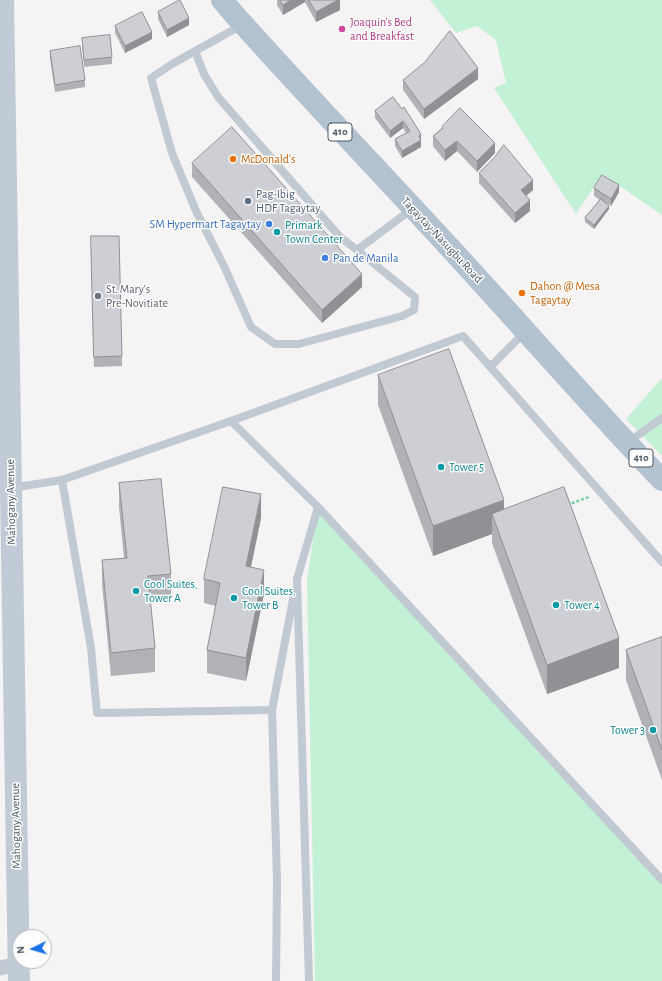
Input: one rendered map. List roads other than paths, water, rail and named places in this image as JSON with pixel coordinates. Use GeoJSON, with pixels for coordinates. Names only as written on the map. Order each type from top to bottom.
{"type":"FeatureCollection","features":[{"type":"Feature","properties":{"kind":"main road","name":"Mahogany Avenue"},"geometry":{"type":"LineString","coordinates":[[3,0],[3,165],[11,488],[12,971]]}},
{"type":"Feature","properties":{"kind":"main road","name":"Tagaytay-Nasugbu Road"},"geometry":{"type":"LineString","coordinates":[[222,0],[329,119],[526,332],[626,443],[662,480]]}},
{"type":"Feature","properties":{"kind":"lane"},"geometry":{"type":"LineString","coordinates":[[196,51],[204,74],[218,97],[340,237],[415,297],[414,310],[402,316],[299,344],[275,344],[251,327],[224,266],[196,211],[172,153],[151,78],[172,64],[243,24]]}},
{"type":"Feature","properties":{"kind":"lane"},"geometry":{"type":"LineString","coordinates":[[357,250],[412,209]]}},
{"type":"Feature","properties":{"kind":"lane"},"geometry":{"type":"LineString","coordinates":[[490,367],[526,332]]}},
{"type":"Feature","properties":{"kind":"lane"},"geometry":{"type":"LineString","coordinates":[[11,488],[62,480],[231,422],[463,336],[662,562]]}},
{"type":"Feature","properties":{"kind":"lane"},"geometry":{"type":"LineString","coordinates":[[626,443],[662,418]]}},
{"type":"Feature","properties":{"kind":"lane"},"geometry":{"type":"LineString","coordinates":[[231,422],[318,507],[662,880]]}},
{"type":"Feature","properties":{"kind":"lane"},"geometry":{"type":"LineString","coordinates":[[62,480],[91,648],[97,713],[272,710]]}},
{"type":"Feature","properties":{"kind":"lane"},"geometry":{"type":"LineString","coordinates":[[276,981],[277,880],[272,710],[297,579],[318,507]]}},
{"type":"Feature","properties":{"kind":"lane"},"geometry":{"type":"LineString","coordinates":[[297,579],[309,981]]}},
{"type":"Feature","properties":{"kind":"place","name":"Joaquin's Bed and Breakfast"},"geometry":{"type":"Point","coordinates":[342,29]}},
{"type":"Feature","properties":{"kind":"place","name":"McDonald's"},"geometry":{"type":"Point","coordinates":[233,159]}},
{"type":"Feature","properties":{"kind":"place","name":"Pag-Ibig HDF Tagaytay"},"geometry":{"type":"Point","coordinates":[248,201]}},
{"type":"Feature","properties":{"kind":"place","name":"SM Hypermart Tagaytay"},"geometry":{"type":"Point","coordinates":[269,224]}},
{"type":"Feature","properties":{"kind":"place","name":"Primark Town Center"},"geometry":{"type":"Point","coordinates":[277,232]}},
{"type":"Feature","properties":{"kind":"place","name":"Pan de Manila"},"geometry":{"type":"Point","coordinates":[325,258]}},
{"type":"Feature","properties":{"kind":"place","name":"Dahon @ Mesa Tagaytay"},"geometry":{"type":"Point","coordinates":[522,293]}},
{"type":"Feature","properties":{"kind":"place","name":"St. Mary's Pre-Novitiate"},"geometry":{"type":"Point","coordinates":[98,296]}},
{"type":"Feature","properties":{"kind":"place","name":"Tower 5"},"geometry":{"type":"Point","coordinates":[441,467]}},
{"type":"Feature","properties":{"kind":"place","name":"Cool Suites, Tower A"},"geometry":{"type":"Point","coordinates":[136,591]}},
{"type":"Feature","properties":{"kind":"place","name":"Cool Suites, Tower B"},"geometry":{"type":"Point","coordinates":[234,598]}},
{"type":"Feature","properties":{"kind":"place","name":"Tower 4"},"geometry":{"type":"Point","coordinates":[556,605]}},
{"type":"Feature","properties":{"kind":"place","name":"Tower 3"},"geometry":{"type":"Point","coordinates":[653,730]}}]}
